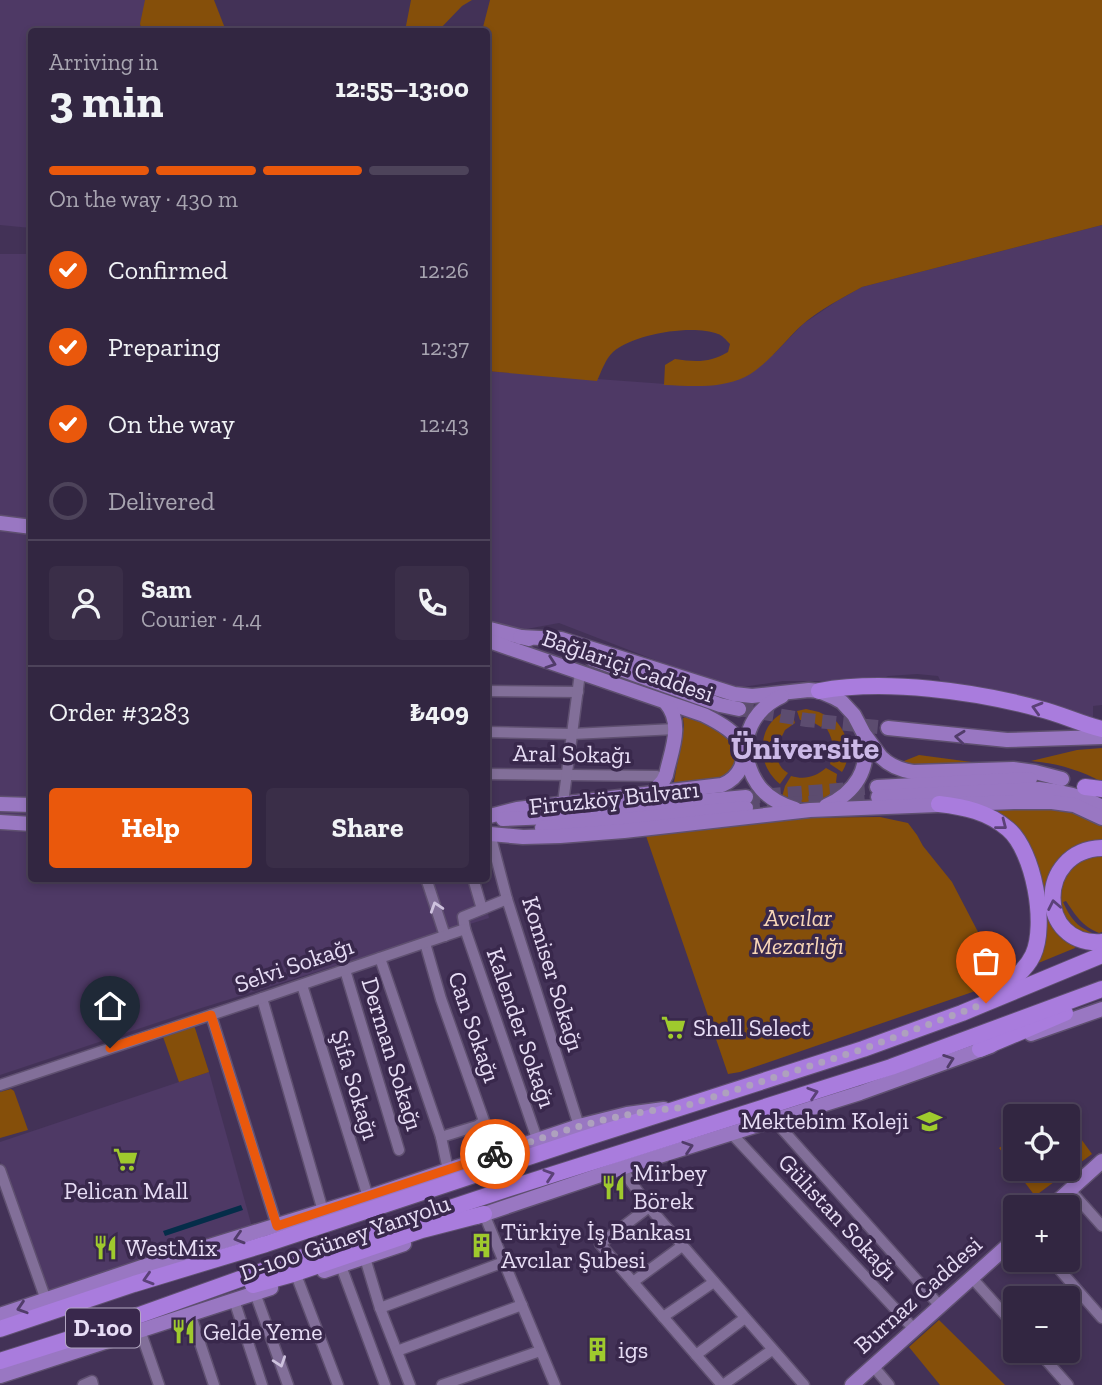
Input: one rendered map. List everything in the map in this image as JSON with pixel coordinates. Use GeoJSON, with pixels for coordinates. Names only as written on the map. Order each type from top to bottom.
{"type":"FeatureCollection","features":[{"type":"Feature","properties":{"kind":"highway"},"geometry":{"type":"LineString","coordinates":[[819,691],[847,688],[924,688],[1023,704],[1102,729]]}},
{"type":"Feature","properties":{"kind":"highway"},"geometry":{"type":"LineString","coordinates":[[1085,787],[1102,789]]}},
{"type":"Feature","properties":{"kind":"highway"},"geometry":{"type":"LineString","coordinates":[[939,804],[985,814],[1010,831],[1028,858],[1037,910],[1038,939],[1029,962],[1012,980],[962,1013]]}},
{"type":"Feature","properties":{"kind":"highway"},"geometry":{"type":"LineString","coordinates":[[1102,848],[1086,850],[1069,860],[1056,877],[1051,898],[1053,910],[1067,931],[1084,941],[1102,942]]}},
{"type":"Feature","properties":{"kind":"highway","name":"D-100"},"geometry":{"type":"LineString","coordinates":[[0,1329],[863,1049],[962,1013],[1102,955]]}},
{"type":"Feature","properties":{"kind":"highway","name":"D-100"},"geometry":{"type":"LineString","coordinates":[[0,1361],[507,1189],[891,1067],[1102,989]]}},
{"type":"Feature","properties":{"kind":"highway"},"geometry":{"type":"LineString","coordinates":[[980,1049],[1102,999]]}},
{"type":"Feature","properties":{"kind":"highway"},"geometry":{"type":"LineString","coordinates":[[206,1292],[219,1294],[293,1274],[422,1230],[484,1214]]}},
{"type":"Feature","properties":{"kind":"main road"},"geometry":{"type":"LineString","coordinates":[[0,523],[28,526]]}},
{"type":"Feature","properties":{"kind":"main road","name":"Bağlariçi Caddesi"},"geometry":{"type":"LineString","coordinates":[[490,629],[560,648],[720,705],[739,709]]}},
{"type":"Feature","properties":{"kind":"main road"},"geometry":{"type":"LineString","coordinates":[[520,637],[561,639],[734,694],[752,696],[819,691],[848,708],[881,757],[887,763],[903,770],[1013,769],[1062,779],[1102,795]]}},
{"type":"Feature","properties":{"kind":"main road","name":"Bağlariçi Caddesi"},"geometry":{"type":"LineString","coordinates":[[490,642],[704,715],[735,733],[746,751]]}},
{"type":"Feature","properties":{"kind":"main road"},"geometry":{"type":"LineString","coordinates":[[490,824],[517,809],[722,785],[734,778],[742,765],[748,736],[761,710],[789,692]]}},
{"type":"Feature","properties":{"kind":"main road"},"geometry":{"type":"LineString","coordinates":[[653,792],[666,775],[676,729],[675,716],[666,703]]}},
{"type":"Feature","properties":{"kind":"main road"},"geometry":{"type":"LineString","coordinates":[[888,728],[1007,740],[1102,737]]}},
{"type":"Feature","properties":{"kind":"main road"},"geometry":{"type":"LineString","coordinates":[[746,751],[748,767],[765,794],[794,809],[810,810],[827,806],[842,798],[854,786],[864,767],[864,734]]}},
{"type":"Feature","properties":{"kind":"main road"},"geometry":{"type":"LineString","coordinates":[[1062,779],[1017,779],[877,792],[1039,789],[1081,797],[1102,807]]}},
{"type":"Feature","properties":{"kind":"main road","name":"Firuzköy Bulvarı"},"geometry":{"type":"LineString","coordinates":[[490,826],[746,802]]}},
{"type":"Feature","properties":{"kind":"main road"},"geometry":{"type":"LineString","coordinates":[[490,827],[523,836],[560,836],[810,810],[1052,802],[1074,805],[1102,818]]}},
{"type":"Feature","properties":{"kind":"main road"},"geometry":{"type":"LineString","coordinates":[[0,804],[28,805]]}},
{"type":"Feature","properties":{"kind":"main road"},"geometry":{"type":"LineString","coordinates":[[0,822],[28,824]]}},
{"type":"Feature","properties":{"kind":"main road","name":"D-100 Güney Yanyolu"},"geometry":{"type":"LineString","coordinates":[[0,1376],[341,1266],[484,1214],[860,1093],[980,1049],[1102,1009]]}},
{"type":"Feature","properties":{"kind":"main road"},"geometry":{"type":"LineString","coordinates":[[1084,1016],[1102,1014]]}},
{"type":"Feature","properties":{"kind":"main road"},"geometry":{"type":"LineString","coordinates":[[0,1315],[145,1266],[368,1197],[579,1125],[627,1114],[679,1108]]}},
{"type":"Feature","properties":{"kind":"main road"},"geometry":{"type":"LineString","coordinates":[[1064,1195],[1102,1161]]}},
{"type":"Feature","properties":{"kind":"main road","name":"Burnaz Caddesi"},"geometry":{"type":"LineString","coordinates":[[852,1385],[1003,1250]]}},
{"type":"Feature","properties":{"kind":"street"},"geometry":{"type":"LineString","coordinates":[[563,803],[580,673]]}},
{"type":"Feature","properties":{"kind":"street"},"geometry":{"type":"LineString","coordinates":[[490,691],[578,692]]}},
{"type":"Feature","properties":{"kind":"street"},"geometry":{"type":"LineString","coordinates":[[490,732],[572,734],[676,729]]}},
{"type":"Feature","properties":{"kind":"street","name":"Aral Sokağı"},"geometry":{"type":"LineString","coordinates":[[490,774],[656,776]]}},
{"type":"Feature","properties":{"kind":"street","name":"Komiser Sokağı"},"geometry":{"type":"LineString","coordinates":[[490,837],[579,1125]]}},
{"type":"Feature","properties":{"kind":"street"},"geometry":{"type":"LineString","coordinates":[[427,882],[445,936]]}},
{"type":"Feature","properties":{"kind":"street"},"geometry":{"type":"LineString","coordinates":[[474,882],[482,909]]}},
{"type":"Feature","properties":{"kind":"street"},"geometry":{"type":"LineString","coordinates":[[465,929],[463,918],[507,899]]}},
{"type":"Feature","properties":{"kind":"street","name":"Selvi Sokağı"},"geometry":{"type":"LineString","coordinates":[[0,1085],[465,929]]}},
{"type":"Feature","properties":{"kind":"street","name":"Kalender Sokağı"},"geometry":{"type":"LineString","coordinates":[[465,929],[537,1139]]}},
{"type":"Feature","properties":{"kind":"street","name":"Can Sokağı"},"geometry":{"type":"LineString","coordinates":[[425,943],[441,999],[484,1121],[478,1126],[441,1138]]}},
{"type":"Feature","properties":{"kind":"street"},"geometry":{"type":"LineString","coordinates":[[380,958],[441,1138],[448,1170]]}},
{"type":"Feature","properties":{"kind":"street","name":"Derman Sokağı"},"geometry":{"type":"LineString","coordinates":[[345,970],[399,1150]]}},
{"type":"Feature","properties":{"kind":"street","name":"Şifa Sokağı"},"geometry":{"type":"LineString","coordinates":[[302,985],[368,1197]]}},
{"type":"Feature","properties":{"kind":"street"},"geometry":{"type":"LineString","coordinates":[[262,998],[323,1211]]}},
{"type":"Feature","properties":{"kind":"street"},"geometry":{"type":"LineString","coordinates":[[211,1015],[277,1226]]}},
{"type":"Feature","properties":{"kind":"street"},"geometry":{"type":"LineString","coordinates":[[774,1120],[940,1306]]}},
{"type":"Feature","properties":{"kind":"street","name":"Gülistan Sokağı"},"geometry":{"type":"LineString","coordinates":[[731,1133],[914,1329]]}},
{"type":"Feature","properties":{"kind":"street"},"geometry":{"type":"LineString","coordinates":[[621,1168],[649,1207],[804,1385]]}},
{"type":"Feature","properties":{"kind":"street"},"geometry":{"type":"LineString","coordinates":[[0,1170],[46,1300]]}},
{"type":"Feature","properties":{"kind":"street"},"geometry":{"type":"LineString","coordinates":[[1070,1190],[1102,1226]]}},
{"type":"Feature","properties":{"kind":"street"},"geometry":{"type":"LineString","coordinates":[[649,1207],[600,1244],[632,1282],[722,1385],[772,1350]]}},
{"type":"Feature","properties":{"kind":"street"},"geometry":{"type":"LineString","coordinates":[[484,1214],[555,1385]]}},
{"type":"Feature","properties":{"kind":"street"},"geometry":{"type":"LineString","coordinates":[[632,1282],[682,1245]]}},
{"type":"Feature","properties":{"kind":"street"},"geometry":{"type":"LineString","coordinates":[[365,1258],[380,1308],[410,1385]]}},
{"type":"Feature","properties":{"kind":"street"},"geometry":{"type":"LineString","coordinates":[[380,1308],[504,1262]]}},
{"type":"Feature","properties":{"kind":"street"},"geometry":{"type":"LineString","coordinates":[[341,1266],[386,1385]]}},
{"type":"Feature","properties":{"kind":"street"},"geometry":{"type":"LineString","coordinates":[[1062,1272],[1102,1318]]}},
{"type":"Feature","properties":{"kind":"street"},"geometry":{"type":"LineString","coordinates":[[972,1278],[1003,1313]]}},
{"type":"Feature","properties":{"kind":"street"},"geometry":{"type":"LineString","coordinates":[[298,1280],[338,1385]]}},
{"type":"Feature","properties":{"kind":"street"},"geometry":{"type":"LineString","coordinates":[[663,1317],[714,1282]]}},
{"type":"Feature","properties":{"kind":"street"},"geometry":{"type":"LineString","coordinates":[[255,1293],[288,1385]]}},
{"type":"Feature","properties":{"kind":"street"},"geometry":{"type":"LineString","coordinates":[[234,1300],[262,1385]]}},
{"type":"Feature","properties":{"kind":"street"},"geometry":{"type":"LineString","coordinates":[[397,1351],[522,1305]]}},
{"type":"Feature","properties":{"kind":"street"},"geometry":{"type":"LineString","coordinates":[[190,1313],[214,1385]]}},
{"type":"Feature","properties":{"kind":"street"},"geometry":{"type":"LineString","coordinates":[[696,1355],[745,1318]]}},
{"type":"Feature","properties":{"kind":"street"},"geometry":{"type":"LineString","coordinates":[[140,1330],[159,1385]]}},
{"type":"Feature","properties":{"kind":"street"},"geometry":{"type":"LineString","coordinates":[[442,1385],[540,1350]]}},
{"type":"Feature","properties":{"kind":"street"},"geometry":{"type":"LineString","coordinates":[[1049,1363],[1068,1385]]}},
{"type":"Feature","properties":{"kind":"street"},"geometry":{"type":"LineString","coordinates":[[873,1366],[889,1385]]}},
{"type":"Feature","properties":{"kind":"shaded area"},"geometry":{"type":"Polygon","coordinates":[[[0,0],[153,0],[140,24],[141,28],[28,28],[28,228],[0,225],[0,0]]]}},
{"type":"Feature","properties":{"kind":"shaded area"},"geometry":{"type":"Polygon","coordinates":[[[1102,225],[1102,705],[1093,706],[1093,720],[950,685],[941,682],[938,676],[917,674],[888,676],[879,681],[783,681],[736,688],[559,623],[521,630],[490,621],[490,371],[693,386],[774,354],[803,324],[862,287],[1102,225]]]}},
{"type":"Feature","properties":{"kind":"shaded area"},"geometry":{"type":"Polygon","coordinates":[[[0,254],[28,254],[28,882],[481,882],[489,918],[195,1010],[0,1075],[0,254]]]}},
{"type":"Feature","properties":{"kind":"shaded area","name":"Pelican Mall"},"geometry":{"type":"Polygon","coordinates":[[[209,1072],[252,1227],[41,1293],[0,1161],[0,1142],[209,1072]]]}},
{"type":"Feature","properties":{"kind":"green space"},"geometry":{"type":"Polygon","coordinates":[[[145,0],[214,0],[225,28],[141,28],[145,0]]]}},
{"type":"Feature","properties":{"kind":"green space"},"geometry":{"type":"Polygon","coordinates":[[[411,0],[472,0],[462,6],[441,28],[406,28],[411,0]]]}},
{"type":"Feature","properties":{"kind":"green space"},"geometry":{"type":"Polygon","coordinates":[[[490,0],[1102,0],[1102,225],[862,287],[809,320],[768,360],[735,381],[705,386],[664,385],[665,365],[675,359],[702,361],[728,352],[730,344],[721,335],[694,330],[664,332],[622,346],[608,358],[597,381],[490,371],[490,28],[483,28],[490,0]]]}},
{"type":"Feature","properties":{"kind":"green space"},"geometry":{"type":"Polygon","coordinates":[[[806,709],[829,717],[821,727],[811,721],[800,720],[797,711],[806,709]]]}},
{"type":"Feature","properties":{"kind":"green space"},"geometry":{"type":"Polygon","coordinates":[[[791,710],[795,723],[785,730],[778,744],[763,744],[771,722],[791,710]]]}},
{"type":"Feature","properties":{"kind":"green space"},"geometry":{"type":"Polygon","coordinates":[[[685,717],[713,727],[729,739],[736,752],[735,766],[730,772],[713,780],[674,782],[685,717]]]}},
{"type":"Feature","properties":{"kind":"green space"},"geometry":{"type":"Polygon","coordinates":[[[835,720],[848,744],[847,759],[842,772],[830,764],[833,746],[827,729],[835,720]]]}},
{"type":"Feature","properties":{"kind":"green space"},"geometry":{"type":"Polygon","coordinates":[[[1102,748],[1102,782],[1068,768],[1031,761],[1077,750],[1102,748]]]}},
{"type":"Feature","properties":{"kind":"green space"},"geometry":{"type":"Polygon","coordinates":[[[762,749],[777,749],[779,763],[788,773],[780,784],[767,768],[762,749]]]}},
{"type":"Feature","properties":{"kind":"green space"},"geometry":{"type":"Polygon","coordinates":[[[919,755],[979,763],[923,767],[899,763],[919,755]]]}},
{"type":"Feature","properties":{"kind":"green space"},"geometry":{"type":"Polygon","coordinates":[[[826,768],[837,774],[836,782],[841,788],[835,793],[813,802],[797,802],[782,797],[791,776],[810,777],[826,768]]]}},
{"type":"Feature","properties":{"kind":"green space"},"geometry":{"type":"Polygon","coordinates":[[[987,807],[1071,810],[1102,825],[1102,842],[1065,856],[1052,870],[1047,885],[1076,944],[1075,948],[1036,964],[1039,880],[987,807]]]}},
{"type":"Feature","properties":{"kind":"green space","name":"Avcılar Mezarlığı"},"geometry":{"type":"Polygon","coordinates":[[[880,817],[908,823],[952,882],[1002,978],[990,986],[728,1074],[645,833],[789,818],[880,817]]]}},
{"type":"Feature","properties":{"kind":"green space"},"geometry":{"type":"Polygon","coordinates":[[[1102,853],[1102,932],[1099,933],[1084,924],[1066,901],[1063,902],[1078,924],[1101,937],[1080,935],[1060,913],[1061,877],[1077,860],[1102,853]]]}},
{"type":"Feature","properties":{"kind":"green space"},"geometry":{"type":"Polygon","coordinates":[[[194,1025],[209,1072],[179,1082],[162,1034],[194,1025]]]}},
{"type":"Feature","properties":{"kind":"green space"},"geometry":{"type":"Polygon","coordinates":[[[11,1089],[28,1130],[0,1138],[0,1092],[11,1089]]]}},
{"type":"Feature","properties":{"kind":"green space"},"geometry":{"type":"Polygon","coordinates":[[[1080,1138],[1092,1154],[1080,1163],[1080,1138]]]}},
{"type":"Feature","properties":{"kind":"green space"},"geometry":{"type":"Polygon","coordinates":[[[1024,1181],[1055,1181],[1036,1195],[1024,1181]]]}},
{"type":"Feature","properties":{"kind":"green space"},"geometry":{"type":"Polygon","coordinates":[[[939,1320],[1005,1385],[940,1385],[909,1347],[939,1320]]]}},
{"type":"Feature","properties":{"kind":"water"},"geometry":{"type":"Polygon","coordinates":[[[241,1205],[243,1210],[165,1236],[163,1231],[241,1205]]]}},
{"type":"Feature","properties":{"kind":"tunnel"},"geometry":{"type":"LineString","coordinates":[[739,709],[807,720],[888,728]]}},
{"type":"Feature","properties":{"kind":"tunnel"},"geometry":{"type":"LineString","coordinates":[[746,797],[877,787]]}},
{"type":"Feature","properties":{"kind":"tunnel"},"geometry":{"type":"LineString","coordinates":[[746,808],[878,797]]}},
{"type":"Feature","properties":{"kind":"way so far"},"geometry":{"type":"LineString","coordinates":[[495,1154],[579,1125],[627,1114],[679,1108],[863,1049],[986,1003]]}},
{"type":"Feature","properties":{"kind":"place","name":"Shell Select"},"geometry":{"type":"Point","coordinates":[673,1028]}},
{"type":"Feature","properties":{"kind":"place","name":"Mektebim Koleji"},"geometry":{"type":"Point","coordinates":[929,1121]}},
{"type":"Feature","properties":{"kind":"place","name":"Pelican Mall"},"geometry":{"type":"Point","coordinates":[126,1160]}},
{"type":"Feature","properties":{"kind":"place","name":"Mirbey Börek"},"geometry":{"type":"Point","coordinates":[613,1187]}},
{"type":"Feature","properties":{"kind":"place","name":"Türkiye İş Bankası Avcılar Şubesi"},"geometry":{"type":"Point","coordinates":[481,1246]}},
{"type":"Feature","properties":{"kind":"place","name":"WestMix"},"geometry":{"type":"Point","coordinates":[105,1248]}},
{"type":"Feature","properties":{"kind":"place","name":"Gelde Yeme"},"geometry":{"type":"Point","coordinates":[183,1332]}},
{"type":"Feature","properties":{"kind":"place","name":"igs"},"geometry":{"type":"Point","coordinates":[598,1350]}},
{"type":"Feature","properties":{"kind":"district","name":"Üniversite"},"geometry":{"type":"Point","coordinates":[805,748]}},
{"type":"Feature","properties":{"kind":"route"},"geometry":{"type":"LineString","coordinates":[[110,1048],[211,1015],[277,1226],[495,1154]]}}]}
